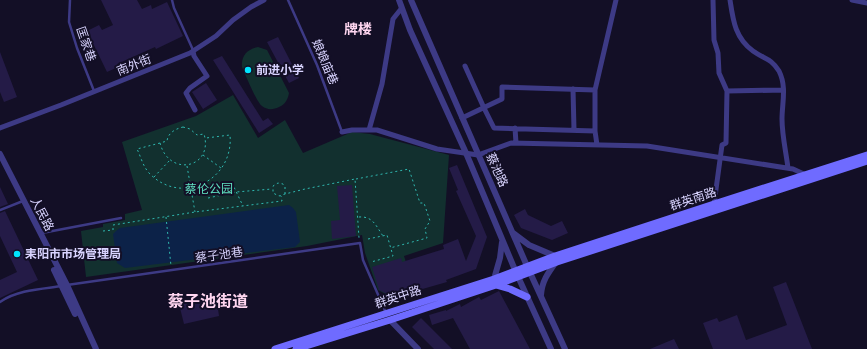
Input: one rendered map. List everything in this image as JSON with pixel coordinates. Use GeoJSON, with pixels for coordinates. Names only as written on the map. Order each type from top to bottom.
{"type":"FeatureCollection","features":[{"type":"Feature","properties":{"kind":"main road","name":"群英南路"},"geometry":{"type":"LineString","coordinates":[[528,269],[714,204],[867,155]]}},
{"type":"Feature","properties":{"kind":"main road","name":"群英南路"},"geometry":{"type":"LineString","coordinates":[[556,259],[867,161]]}},
{"type":"Feature","properties":{"kind":"main road","name":"群英中路"},"geometry":{"type":"LineString","coordinates":[[296,349],[390,320],[528,269]]}},
{"type":"Feature","properties":{"kind":"main road","name":"群英中路"},"geometry":{"type":"LineString","coordinates":[[275,349],[314,343],[386,313],[495,282]]}},
{"type":"Feature","properties":{"kind":"main road"},"geometry":{"type":"LineString","coordinates":[[495,282],[527,298]]}},
{"type":"Feature","properties":{"kind":"street","name":"南外街"},"geometry":{"type":"LineString","coordinates":[[0,128],[94,92],[193,51],[216,36],[239,15],[264,0]]}},
{"type":"Feature","properties":{"kind":"street","name":"蔡池路"},"geometry":{"type":"LineString","coordinates":[[399,0],[516,273],[551,349]]}},
{"type":"Feature","properties":{"kind":"street","name":"蔡池路"},"geometry":{"type":"LineString","coordinates":[[410,0],[528,269],[565,349]]}},
{"type":"Feature","properties":{"kind":"street"},"geometry":{"type":"LineString","coordinates":[[597,145],[595,131],[595,90],[616,0]]}},
{"type":"Feature","properties":{"kind":"street"},"geometry":{"type":"LineString","coordinates":[[713,0],[714,40],[718,54],[719,73],[726,91],[726,143],[722,145],[714,204]]}},
{"type":"Feature","properties":{"kind":"street"},"geometry":{"type":"LineString","coordinates":[[730,0],[734,27],[742,40],[753,51],[769,58],[780,73],[784,85],[782,121],[788,168]]}},
{"type":"Feature","properties":{"kind":"street"},"geometry":{"type":"LineString","coordinates":[[852,0],[867,3]]}},
{"type":"Feature","properties":{"kind":"street"},"geometry":{"type":"LineString","coordinates":[[369,130],[382,84],[393,19],[402,9]]}},
{"type":"Feature","properties":{"kind":"street"},"geometry":{"type":"LineString","coordinates":[[193,51],[194,56],[207,76],[190,88],[186,93],[195,110]]}},
{"type":"Feature","properties":{"kind":"street"},"geometry":{"type":"LineString","coordinates":[[465,66],[494,128],[595,131]]}},
{"type":"Feature","properties":{"kind":"street"},"geometry":{"type":"LineString","coordinates":[[462,118],[502,100],[502,87],[595,90]]}},
{"type":"Feature","properties":{"kind":"street"},"geometry":{"type":"LineString","coordinates":[[573,89],[574,130]]}},
{"type":"Feature","properties":{"kind":"street"},"geometry":{"type":"LineString","coordinates":[[726,91],[784,90]]}},
{"type":"Feature","properties":{"kind":"street"},"geometry":{"type":"LineString","coordinates":[[515,128],[516,143]]}},
{"type":"Feature","properties":{"kind":"street"},"geometry":{"type":"LineString","coordinates":[[342,132],[352,130],[377,130],[437,149],[478,155],[511,143],[647,146],[788,168],[806,175]]}},
{"type":"Feature","properties":{"kind":"street","name":"人民路"},"geometry":{"type":"LineString","coordinates":[[0,154],[21,202],[96,349]]}},
{"type":"Feature","properties":{"kind":"street","name":"人民路"},"geometry":{"type":"LineString","coordinates":[[0,163],[39,234],[92,349]]}},
{"type":"Feature","properties":{"kind":"street"},"geometry":{"type":"LineString","coordinates":[[512,232],[530,245],[556,259],[545,276],[541,296]]}},
{"type":"Feature","properties":{"kind":"street"},"geometry":{"type":"LineString","coordinates":[[495,282],[502,240]]}},
{"type":"Feature","properties":{"kind":"street"},"geometry":{"type":"LineString","coordinates":[[390,320],[418,349]]}},
{"type":"Feature","properties":{"kind":"lane","name":"匡家巷"},"geometry":{"type":"LineString","coordinates":[[70,0],[69,22],[94,92]]}},
{"type":"Feature","properties":{"kind":"lane"},"geometry":{"type":"LineString","coordinates":[[172,0],[193,51]]}},
{"type":"Feature","properties":{"kind":"lane","name":"娘娘庙巷"},"geometry":{"type":"LineString","coordinates":[[288,0],[317,65],[342,132]]}},
{"type":"Feature","properties":{"kind":"lane"},"geometry":{"type":"LineString","coordinates":[[0,210],[21,202]]}},
{"type":"Feature","properties":{"kind":"lane"},"geometry":{"type":"LineString","coordinates":[[39,234],[121,218]]}},
{"type":"Feature","properties":{"kind":"lane"},"geometry":{"type":"LineString","coordinates":[[360,243],[363,260],[390,320]]}},
{"type":"Feature","properties":{"kind":"lane","name":"蔡子池巷"},"geometry":{"type":"LineString","coordinates":[[0,302],[9,297],[29,291],[360,243]]}},
{"type":"Feature","properties":{"kind":"path"},"geometry":{"type":"LineString","coordinates":[[160,143],[165,154],[170,160],[176,164],[187,165],[198,160],[203,155],[206,148],[206,138],[204,134],[197,135],[190,129],[183,127],[178,128],[169,134],[166,142],[160,143],[137,149],[149,173],[162,183],[177,188],[191,188],[208,182],[222,169],[228,156],[231,142],[230,135],[206,138]]}},
{"type":"Feature","properties":{"kind":"path"},"geometry":{"type":"LineString","coordinates":[[203,155],[222,169]]}},
{"type":"Feature","properties":{"kind":"path"},"geometry":{"type":"LineString","coordinates":[[154,177],[170,160]]}},
{"type":"Feature","properties":{"kind":"path"},"geometry":{"type":"LineString","coordinates":[[187,165],[195,212]]}},
{"type":"Feature","properties":{"kind":"path"},"geometry":{"type":"LineString","coordinates":[[272,189],[275,195],[281,196],[284,194],[409,169],[420,203],[424,204],[430,221],[425,229],[427,238],[390,248]]}},
{"type":"Feature","properties":{"kind":"path"},"geometry":{"type":"LineString","coordinates":[[356,179],[360,243]]}},
{"type":"Feature","properties":{"kind":"path"},"geometry":{"type":"LineString","coordinates":[[232,183],[243,206]]}},
{"type":"Feature","properties":{"kind":"path"},"geometry":{"type":"LineString","coordinates":[[272,189],[276,183],[283,184],[285,187],[284,194]]}},
{"type":"Feature","properties":{"kind":"path"},"geometry":{"type":"LineString","coordinates":[[208,198],[236,192],[272,189]]}},
{"type":"Feature","properties":{"kind":"path"},"geometry":{"type":"LineString","coordinates":[[103,231],[113,230],[113,225],[195,212],[282,201],[281,196]]}},
{"type":"Feature","properties":{"kind":"path"},"geometry":{"type":"LineString","coordinates":[[358,217],[364,216],[373,220],[383,236]]}},
{"type":"Feature","properties":{"kind":"path"},"geometry":{"type":"LineString","coordinates":[[166,217],[170,264]]}},
{"type":"Feature","properties":{"kind":"path"},"geometry":{"type":"LineString","coordinates":[[368,239],[387,235],[393,256],[371,262]]}},
{"type":"Feature","properties":{"kind":"path"},"geometry":{"type":"LineString","coordinates":[[77,253],[86,252]]}},
{"type":"Feature","properties":{"kind":"green space"},"geometry":{"type":"Polygon","coordinates":[[[258,47],[267,50],[289,93],[285,103],[275,109],[262,106],[251,88],[242,67],[244,56],[248,51],[258,47]]]}},
{"type":"Feature","properties":{"kind":"green space","name":"蔡伦公园"},"geometry":{"type":"Polygon","coordinates":[[[233,95],[258,138],[285,120],[303,153],[352,132],[370,134],[449,155],[443,243],[404,256],[415,290],[391,297],[378,290],[365,253],[362,235],[307,246],[86,277],[81,231],[103,227],[103,224],[125,220],[125,214],[142,210],[122,142],[196,116],[233,95]]]}},
{"type":"Feature","properties":{"kind":"water"},"geometry":{"type":"Polygon","coordinates":[[[289,205],[296,212],[300,242],[295,247],[125,268],[117,263],[113,234],[120,228],[289,205]]]}},
{"type":"Feature","properties":{"kind":"building"},"geometry":{"type":"Polygon","coordinates":[[[101,0],[137,0],[142,9],[151,5],[152,9],[167,2],[183,36],[156,49],[155,47],[117,64],[118,67],[107,72],[87,31],[99,25],[102,30],[113,25],[101,0]]]}},
{"type":"Feature","properties":{"kind":"building"},"geometry":{"type":"Polygon","coordinates":[[[278,37],[299,78],[289,83],[267,42],[278,37]]]}},
{"type":"Feature","properties":{"kind":"building"},"geometry":{"type":"Polygon","coordinates":[[[0,52],[17,97],[4,102],[0,92],[0,52]]]}},
{"type":"Feature","properties":{"kind":"building"},"geometry":{"type":"Polygon","coordinates":[[[222,56],[263,121],[268,118],[273,124],[259,133],[213,60],[222,56]]]}},
{"type":"Feature","properties":{"kind":"building"},"geometry":{"type":"Polygon","coordinates":[[[206,83],[217,100],[203,109],[192,92],[206,83]]]}},
{"type":"Feature","properties":{"kind":"building"},"geometry":{"type":"Polygon","coordinates":[[[457,165],[487,237],[476,269],[446,280],[447,282],[419,290],[418,287],[391,296],[379,290],[372,267],[401,258],[402,262],[444,249],[443,245],[458,239],[466,261],[476,236],[456,191],[458,190],[449,168],[457,165]]]}},
{"type":"Feature","properties":{"kind":"building"},"geometry":{"type":"Polygon","coordinates":[[[352,185],[356,236],[332,239],[331,221],[340,220],[337,186],[352,185]]]}},
{"type":"Feature","properties":{"kind":"building"},"geometry":{"type":"Polygon","coordinates":[[[0,187],[8,204],[0,207],[0,187]]]}},
{"type":"Feature","properties":{"kind":"building"},"geometry":{"type":"Polygon","coordinates":[[[525,209],[528,215],[551,226],[562,221],[568,233],[552,240],[521,228],[514,215],[525,209]]]}},
{"type":"Feature","properties":{"kind":"building","name":"耒阳市市场管理局"},"geometry":{"type":"Polygon","coordinates":[[[5,211],[38,280],[0,298],[0,280],[17,272],[0,236],[0,213],[5,211]]]}},
{"type":"Feature","properties":{"kind":"building"},"geometry":{"type":"Polygon","coordinates":[[[786,282],[812,349],[713,349],[703,323],[717,318],[719,322],[737,315],[746,340],[787,325],[773,287],[786,282]]]}},
{"type":"Feature","properties":{"kind":"building"},"geometry":{"type":"Polygon","coordinates":[[[499,291],[530,349],[470,349],[453,318],[432,325],[429,315],[446,311],[460,304],[461,307],[479,297],[481,300],[499,291]]]}},
{"type":"Feature","properties":{"kind":"building"},"geometry":{"type":"Polygon","coordinates":[[[229,293],[232,306],[218,309],[219,316],[184,324],[179,304],[229,293]]]}},
{"type":"Feature","properties":{"kind":"building"},"geometry":{"type":"Polygon","coordinates":[[[421,318],[452,349],[434,349],[412,327],[421,318]]]}},
{"type":"Feature","properties":{"kind":"building"},"geometry":{"type":"Polygon","coordinates":[[[674,339],[679,349],[650,349],[674,339]]]}},
{"type":"Feature","properties":{"kind":"place","name":"前进小学"},"geometry":{"type":"Point","coordinates":[248,70]}},
{"type":"Feature","properties":{"kind":"place","name":"耒阳市市场管理局"},"geometry":{"type":"Point","coordinates":[17,254]}},
{"type":"Feature","properties":{"kind":"district","name":"牌楼"},"geometry":{"type":"Point","coordinates":[358,29]}},
{"type":"Feature","properties":{"kind":"district","name":"蔡子池街道"},"geometry":{"type":"Point","coordinates":[208,301]}}]}
